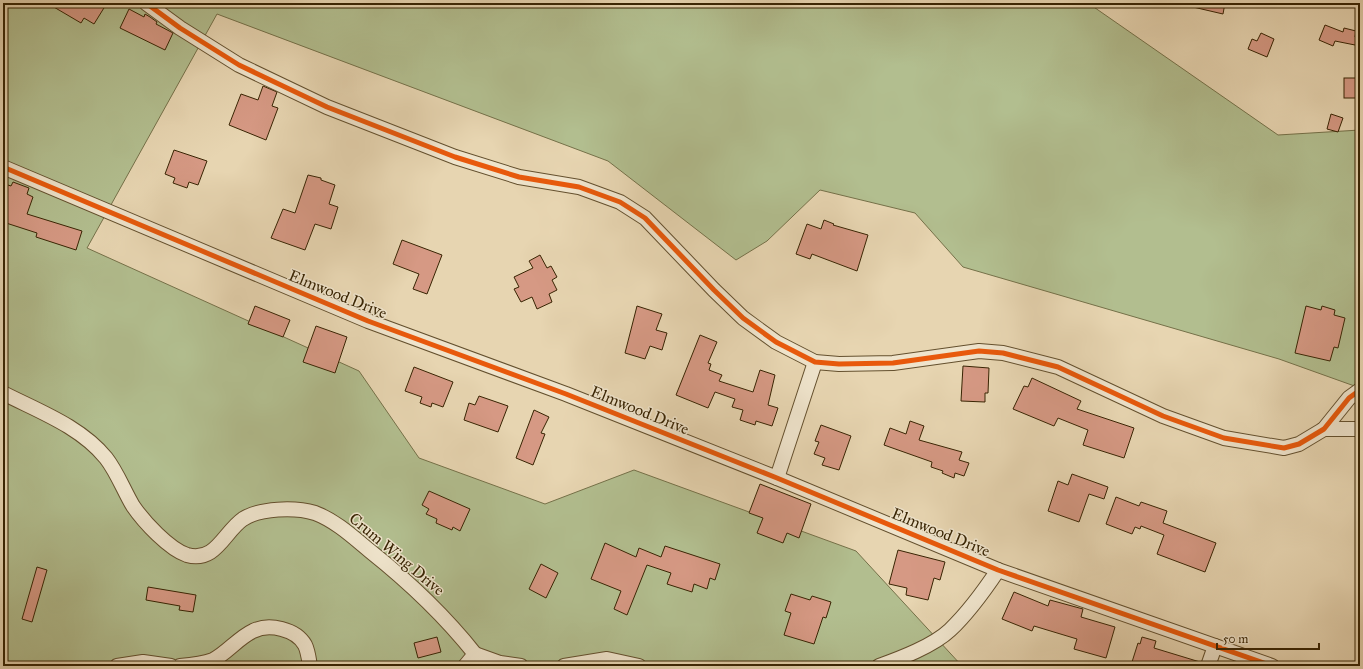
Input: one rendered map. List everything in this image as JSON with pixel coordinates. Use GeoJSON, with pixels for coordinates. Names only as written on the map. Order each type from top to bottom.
{"type":"FeatureCollection","features":[{"type":"Feature","properties":{"kind":"street"},"geometry":{"type":"LineString","coordinates":[[146,3],[180,28],[239,66],[327,107],[455,157],[520,176],[579,187],[620,202],[645,218],[742,318],[776,342],[815,362],[839,364],[893,363],[979,351],[1003,353],[1058,367],[1163,416],[1224,438],[1284,448],[1299,444],[1324,429],[1349,398],[1360,390]]}},
{"type":"Feature","properties":{"kind":"street","name":"Elmwood Drive"},"geometry":{"type":"LineString","coordinates":[[3,168],[368,321],[566,394],[777,478],[998,570],[1272,666]]}},
{"type":"Feature","properties":{"kind":"street"},"geometry":{"type":"LineString","coordinates":[[777,478],[815,362]]}},
{"type":"Feature","properties":{"kind":"street","name":"Crum Wing Drive"},"geometry":{"type":"LineString","coordinates":[[3,393],[74,429],[106,458],[134,507],[166,542],[187,554],[200,556],[212,552],[243,519],[265,511],[286,509],[314,513],[339,526],[409,582],[455,628],[475,654]]}},
{"type":"Feature","properties":{"kind":"street"},"geometry":{"type":"LineString","coordinates":[[1324,429],[1360,429]]}},
{"type":"Feature","properties":{"kind":"street"},"geometry":{"type":"LineString","coordinates":[[879,666],[910,654],[949,631],[981,596],[998,570]]}},
{"type":"Feature","properties":{"kind":"street"},"geometry":{"type":"LineString","coordinates":[[180,666],[215,663],[253,631],[266,628],[292,632],[305,645],[310,666]]}},
{"type":"Feature","properties":{"kind":"street"},"geometry":{"type":"LineString","coordinates":[[1208,666],[1215,646]]}},
{"type":"Feature","properties":{"kind":"street"},"geometry":{"type":"LineString","coordinates":[[465,666],[475,654],[500,662],[521,666]]}},
{"type":"Feature","properties":{"kind":"street"},"geometry":{"type":"LineString","coordinates":[[564,666],[607,659],[639,666]]}},
{"type":"Feature","properties":{"kind":"street"},"geometry":{"type":"LineString","coordinates":[[117,666],[143,662],[171,666]]}},
{"type":"Feature","properties":{"kind":"green space"},"geometry":{"type":"Polygon","coordinates":[[[3,3],[1088,3],[1278,135],[1360,130],[1360,388],[1279,359],[963,267],[915,213],[820,190],[767,241],[736,260],[608,161],[217,14],[87,248],[359,371],[419,458],[545,504],[634,470],[856,551],[962,666],[3,666],[3,3]]]}},
{"type":"Feature","properties":{"kind":"building"},"geometry":{"type":"Polygon","coordinates":[[[47,3],[107,3],[94,24],[84,18],[81,23],[47,3]]]}},
{"type":"Feature","properties":{"kind":"building"},"geometry":{"type":"Polygon","coordinates":[[[1193,3],[1225,3],[1223,14],[1193,7],[1193,3]]]}},
{"type":"Feature","properties":{"kind":"building"},"geometry":{"type":"Polygon","coordinates":[[[129,9],[144,17],[145,14],[157,22],[156,24],[173,33],[165,50],[120,28],[129,9]]]}},
{"type":"Feature","properties":{"kind":"building"},"geometry":{"type":"Polygon","coordinates":[[[1325,25],[1343,32],[1344,28],[1356,31],[1355,37],[1360,39],[1360,46],[1335,41],[1333,46],[1319,40],[1325,25]]]}},
{"type":"Feature","properties":{"kind":"building"},"geometry":{"type":"Polygon","coordinates":[[[1261,33],[1274,39],[1267,57],[1248,49],[1252,39],[1257,41],[1261,33]]]}},
{"type":"Feature","properties":{"kind":"building"},"geometry":{"type":"Polygon","coordinates":[[[1344,78],[1360,78],[1360,98],[1344,98],[1344,78]]]}},
{"type":"Feature","properties":{"kind":"building"},"geometry":{"type":"Polygon","coordinates":[[[263,86],[277,92],[272,106],[278,108],[266,140],[229,125],[241,94],[258,100],[263,86]]]}},
{"type":"Feature","properties":{"kind":"building"},"geometry":{"type":"Polygon","coordinates":[[[1331,114],[1343,118],[1338,132],[1327,129],[1331,114]]]}},
{"type":"Feature","properties":{"kind":"building"},"geometry":{"type":"Polygon","coordinates":[[[174,150],[207,161],[198,185],[189,182],[187,188],[173,183],[175,178],[165,174],[174,150]]]}},
{"type":"Feature","properties":{"kind":"building"},"geometry":{"type":"Polygon","coordinates":[[[308,175],[321,178],[321,180],[335,185],[329,204],[338,207],[331,229],[315,224],[305,250],[271,238],[283,209],[295,213],[308,175]]]}},
{"type":"Feature","properties":{"kind":"building"},"geometry":{"type":"Polygon","coordinates":[[[13,182],[29,188],[27,194],[33,197],[27,214],[82,231],[76,250],[36,237],[37,233],[3,222],[3,191],[5,184],[11,186],[13,182]]]}},
{"type":"Feature","properties":{"kind":"building"},"geometry":{"type":"Polygon","coordinates":[[[824,220],[834,224],[833,225],[868,235],[857,271],[812,254],[810,259],[796,254],[807,224],[821,229],[824,220]]]}},
{"type":"Feature","properties":{"kind":"building"},"geometry":{"type":"Polygon","coordinates":[[[402,240],[442,255],[427,294],[413,289],[419,274],[393,264],[402,240]]]}},
{"type":"Feature","properties":{"kind":"building"},"geometry":{"type":"Polygon","coordinates":[[[540,255],[547,268],[551,266],[557,277],[552,280],[557,290],[549,294],[552,302],[537,309],[532,297],[521,302],[514,289],[519,287],[514,277],[533,268],[529,261],[540,255]]]}},
{"type":"Feature","properties":{"kind":"building"},"geometry":{"type":"Polygon","coordinates":[[[255,306],[290,320],[283,337],[248,324],[255,306]]]}},
{"type":"Feature","properties":{"kind":"building"},"geometry":{"type":"Polygon","coordinates":[[[637,306],[662,314],[656,330],[667,333],[662,350],[650,346],[645,359],[625,353],[637,306]]]}},
{"type":"Feature","properties":{"kind":"building"},"geometry":{"type":"Polygon","coordinates":[[[1306,306],[1321,310],[1322,306],[1335,310],[1334,315],[1345,318],[1338,348],[1334,347],[1330,361],[1295,353],[1306,306]]]}},
{"type":"Feature","properties":{"kind":"building"},"geometry":{"type":"Polygon","coordinates":[[[316,326],[347,337],[335,373],[303,362],[316,326]]]}},
{"type":"Feature","properties":{"kind":"building"},"geometry":{"type":"Polygon","coordinates":[[[700,335],[717,342],[708,363],[711,364],[709,370],[722,375],[719,381],[753,392],[760,370],[775,375],[768,405],[778,408],[772,426],[756,421],[755,425],[740,420],[743,410],[732,407],[735,399],[715,392],[708,408],[676,395],[700,335]]]}},
{"type":"Feature","properties":{"kind":"building"},"geometry":{"type":"Polygon","coordinates":[[[963,366],[989,368],[988,393],[985,393],[985,402],[961,401],[963,366]]]}},
{"type":"Feature","properties":{"kind":"building"},"geometry":{"type":"Polygon","coordinates":[[[414,367],[453,382],[443,407],[432,403],[431,407],[420,403],[422,397],[405,391],[414,367]]]}},
{"type":"Feature","properties":{"kind":"building"},"geometry":{"type":"Polygon","coordinates":[[[1032,378],[1081,401],[1077,409],[1134,428],[1124,458],[1083,445],[1088,430],[1058,418],[1054,426],[1013,409],[1024,386],[1028,387],[1032,378]]]}},
{"type":"Feature","properties":{"kind":"building"},"geometry":{"type":"Polygon","coordinates":[[[479,396],[508,406],[498,432],[464,420],[469,403],[475,405],[479,396]]]}},
{"type":"Feature","properties":{"kind":"building"},"geometry":{"type":"Polygon","coordinates":[[[534,410],[549,417],[541,433],[545,434],[533,465],[516,458],[534,410]]]}},
{"type":"Feature","properties":{"kind":"building"},"geometry":{"type":"Polygon","coordinates":[[[910,421],[924,426],[919,440],[962,452],[959,460],[969,463],[964,476],[955,473],[954,478],[942,473],[943,471],[931,467],[932,462],[884,445],[890,428],[906,434],[910,421]]]}},
{"type":"Feature","properties":{"kind":"building"},"geometry":{"type":"Polygon","coordinates":[[[821,425],[851,436],[839,470],[822,465],[825,458],[814,454],[819,442],[815,441],[821,425]]]}},
{"type":"Feature","properties":{"kind":"building"},"geometry":{"type":"Polygon","coordinates":[[[1072,474],[1108,487],[1104,499],[1089,494],[1079,522],[1048,511],[1058,481],[1068,485],[1072,474]]]}},
{"type":"Feature","properties":{"kind":"building"},"geometry":{"type":"Polygon","coordinates":[[[760,484],[811,504],[799,538],[787,533],[783,543],[757,533],[763,518],[749,513],[760,484]]]}},
{"type":"Feature","properties":{"kind":"building"},"geometry":{"type":"Polygon","coordinates":[[[429,491],[470,509],[460,531],[453,527],[452,530],[436,523],[437,519],[426,514],[429,509],[422,505],[429,491]]]}},
{"type":"Feature","properties":{"kind":"building"},"geometry":{"type":"Polygon","coordinates":[[[1116,497],[1139,506],[1141,502],[1167,511],[1163,523],[1216,543],[1205,572],[1157,554],[1164,535],[1141,526],[1140,529],[1135,527],[1132,534],[1106,524],[1116,497]]]}},
{"type":"Feature","properties":{"kind":"building"},"geometry":{"type":"Polygon","coordinates":[[[605,543],[636,557],[639,548],[661,557],[665,546],[720,564],[715,580],[710,578],[707,589],[694,584],[692,592],[667,584],[671,573],[647,565],[627,615],[614,609],[621,591],[591,579],[605,543]]]}},
{"type":"Feature","properties":{"kind":"building"},"geometry":{"type":"Polygon","coordinates":[[[898,550],[945,562],[940,580],[934,578],[928,600],[906,595],[907,588],[889,584],[898,550]]]}},
{"type":"Feature","properties":{"kind":"building"},"geometry":{"type":"Polygon","coordinates":[[[541,564],[558,573],[546,598],[529,589],[541,564]]]}},
{"type":"Feature","properties":{"kind":"building"},"geometry":{"type":"Polygon","coordinates":[[[37,567],[47,570],[32,622],[22,619],[37,567]]]}},
{"type":"Feature","properties":{"kind":"building"},"geometry":{"type":"Polygon","coordinates":[[[148,587],[196,595],[193,612],[179,610],[180,606],[146,600],[148,587]]]}},
{"type":"Feature","properties":{"kind":"building"},"geometry":{"type":"Polygon","coordinates":[[[1014,592],[1048,606],[1050,600],[1083,609],[1081,617],[1115,627],[1106,658],[1074,649],[1077,639],[1034,626],[1032,631],[1002,619],[1014,592]]]}},
{"type":"Feature","properties":{"kind":"building"},"geometry":{"type":"Polygon","coordinates":[[[791,594],[810,600],[812,596],[831,602],[826,618],[823,617],[814,644],[784,635],[791,613],[785,611],[791,594]]]}},
{"type":"Feature","properties":{"kind":"building"},"geometry":{"type":"Polygon","coordinates":[[[437,637],[441,652],[418,658],[414,643],[437,637]]]}},
{"type":"Feature","properties":{"kind":"building"},"geometry":{"type":"Polygon","coordinates":[[[1142,637],[1156,641],[1154,648],[1200,662],[1200,666],[1145,666],[1132,662],[1138,643],[1140,644],[1142,637]]]}},
{"type":"Feature","properties":{"kind":"cycle path"},"geometry":{"type":"LineString","coordinates":[[146,3],[180,28],[239,65],[327,107],[455,157],[519,177],[579,187],[620,202],[645,218],[743,318],[776,342],[815,362],[839,364],[893,363],[979,351],[1003,353],[1058,367],[1163,416],[1224,438],[1284,448],[1299,444],[1324,429],[1349,398],[1360,390]]}},
{"type":"Feature","properties":{"kind":"cycle path"},"geometry":{"type":"LineString","coordinates":[[3,167],[368,321],[566,394],[777,478],[998,570],[1272,666]]}}]}
